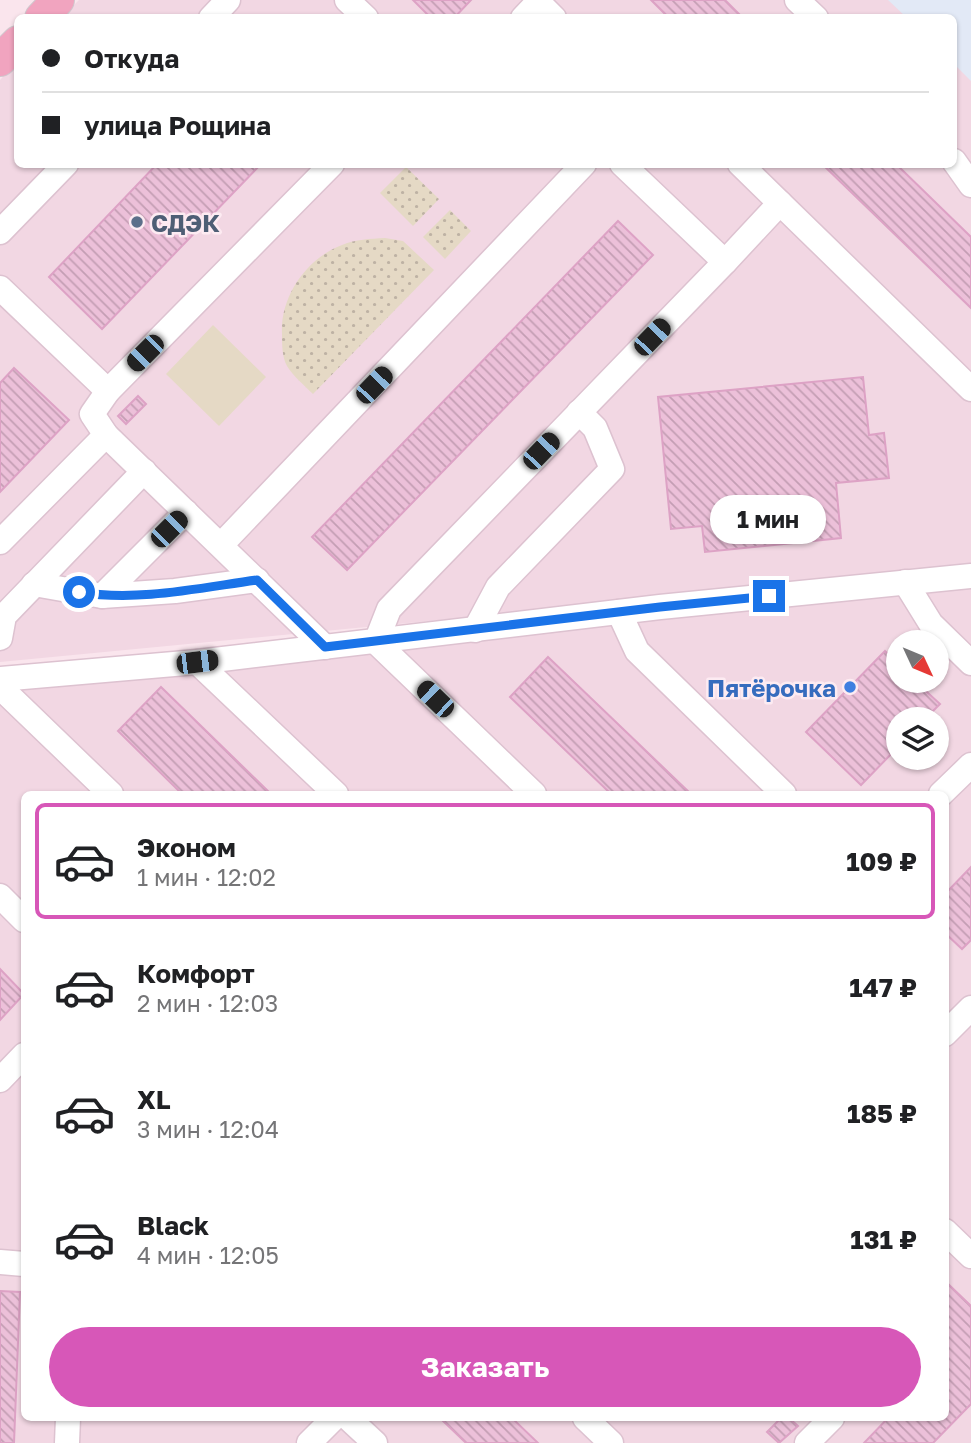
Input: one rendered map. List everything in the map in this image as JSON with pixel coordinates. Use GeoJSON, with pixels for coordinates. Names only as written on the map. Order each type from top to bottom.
{"type":"FeatureCollection","features":[{"type":"Feature","properties":{"kind":"main road"},"geometry":{"type":"LineString","coordinates":[[45,14],[58,0]]}},
{"type":"Feature","properties":{"kind":"main road"},"geometry":{"type":"LineString","coordinates":[[0,60],[14,46]]}},
{"type":"Feature","properties":{"kind":"street"},"geometry":{"type":"LineString","coordinates":[[215,14],[228,0]]}},
{"type":"Feature","properties":{"kind":"street"},"geometry":{"type":"LineString","coordinates":[[347,0],[362,14]]}},
{"type":"Feature","properties":{"kind":"street"},"geometry":{"type":"LineString","coordinates":[[797,0],[812,14]]}},
{"type":"Feature","properties":{"kind":"street"},"geometry":{"type":"LineString","coordinates":[[957,165],[971,185]]}},
{"type":"Feature","properties":{"kind":"street"},"geometry":{"type":"LineString","coordinates":[[0,232],[62,168]]}},
{"type":"Feature","properties":{"kind":"street"},"geometry":{"type":"LineString","coordinates":[[325,647],[106,435],[92,414],[108,391],[328,168]]}},
{"type":"Feature","properties":{"kind":"street"},"geometry":{"type":"LineString","coordinates":[[221,545],[580,168]]}},
{"type":"Feature","properties":{"kind":"street"},"geometry":{"type":"LineString","coordinates":[[626,168],[725,262]]}},
{"type":"Feature","properties":{"kind":"street"},"geometry":{"type":"LineString","coordinates":[[744,168],[971,389]]}},
{"type":"Feature","properties":{"kind":"street"},"geometry":{"type":"LineString","coordinates":[[376,642],[389,609],[780,203]]}},
{"type":"Feature","properties":{"kind":"street"},"geometry":{"type":"LineString","coordinates":[[4,299],[108,391]]}},
{"type":"Feature","properties":{"kind":"street"},"geometry":{"type":"LineString","coordinates":[[475,629],[498,587],[612,468],[595,428],[579,412]]}},
{"type":"Feature","properties":{"kind":"street"},"geometry":{"type":"LineString","coordinates":[[0,542],[106,435]]}},
{"type":"Feature","properties":{"kind":"street"},"geometry":{"type":"LineString","coordinates":[[0,638],[4,616],[144,471]]}},
{"type":"Feature","properties":{"kind":"street"},"geometry":{"type":"LineString","coordinates":[[102,596],[186,512]]}},
{"type":"Feature","properties":{"kind":"street"},"geometry":{"type":"LineString","coordinates":[[0,679],[197,662],[619,612],[971,576]]}},
{"type":"Feature","properties":{"kind":"street"},"geometry":{"type":"LineString","coordinates":[[34,584],[102,596],[175,591],[257,580]]}},
{"type":"Feature","properties":{"kind":"street"},"geometry":{"type":"LineString","coordinates":[[905,582],[931,624],[971,663]]}},
{"type":"Feature","properties":{"kind":"street"},"geometry":{"type":"LineString","coordinates":[[619,612],[637,652],[782,791]]}},
{"type":"Feature","properties":{"kind":"street"},"geometry":{"type":"LineString","coordinates":[[376,642],[531,791]]}},
{"type":"Feature","properties":{"kind":"street"},"geometry":{"type":"LineString","coordinates":[[197,662],[333,791]]}},
{"type":"Feature","properties":{"kind":"street"},"geometry":{"type":"LineString","coordinates":[[0,687],[108,791]]}},
{"type":"Feature","properties":{"kind":"street"},"geometry":{"type":"LineString","coordinates":[[944,791],[971,765]]}},
{"type":"Feature","properties":{"kind":"street"},"geometry":{"type":"LineString","coordinates":[[0,897],[21,917]]}},
{"type":"Feature","properties":{"kind":"street"},"geometry":{"type":"LineString","coordinates":[[949,1030],[971,1008]]}},
{"type":"Feature","properties":{"kind":"street"},"geometry":{"type":"LineString","coordinates":[[0,1080],[21,1058]]}},
{"type":"Feature","properties":{"kind":"street"},"geometry":{"type":"LineString","coordinates":[[949,1235],[971,1256]]}},
{"type":"Feature","properties":{"kind":"street"},"geometry":{"type":"LineString","coordinates":[[0,1262],[21,1264]]}},
{"type":"Feature","properties":{"kind":"street"},"geometry":{"type":"LineString","coordinates":[[67,1443],[68,1421]]}},
{"type":"Feature","properties":{"kind":"street"},"geometry":{"type":"LineString","coordinates":[[309,1443],[331,1421]]}},
{"type":"Feature","properties":{"kind":"street"},"geometry":{"type":"LineString","coordinates":[[351,1421],[375,1443]]}},
{"type":"Feature","properties":{"kind":"street"},"geometry":{"type":"LineString","coordinates":[[588,1421],[611,1443]]}},
{"type":"Feature","properties":{"kind":"street"},"geometry":{"type":"LineString","coordinates":[[807,1443],[829,1421]]}},
{"type":"Feature","properties":{"kind":"shaded area"},"geometry":{"type":"Polygon","coordinates":[[[79,0],[971,0],[971,569],[0,662],[0,80],[14,65],[14,168],[957,168],[957,14],[65,14],[79,0]]]}},
{"type":"Feature","properties":{"kind":"shaded area"},"geometry":{"type":"Polygon","coordinates":[[[888,0],[971,0],[971,81],[957,67],[957,14],[903,14],[888,0]]]}},
{"type":"Feature","properties":{"kind":"shaded area"},"geometry":{"type":"Polygon","coordinates":[[[407,168],[439,199],[413,226],[380,193],[407,168]]]}},
{"type":"Feature","properties":{"kind":"shaded area"},"geometry":{"type":"Polygon","coordinates":[[[450,210],[471,231],[445,259],[423,237],[450,210]]]}},
{"type":"Feature","properties":{"kind":"shaded area"},"geometry":{"type":"Polygon","coordinates":[[[385,238],[403,241],[434,270],[313,394],[290,370],[283,355],[283,320],[291,293],[307,269],[329,251],[353,242],[385,238]]]}},
{"type":"Feature","properties":{"kind":"shaded area"},"geometry":{"type":"Polygon","coordinates":[[[213,325],[266,377],[219,426],[166,374],[213,325]]]}},
{"type":"Feature","properties":{"kind":"shaded area"},"geometry":{"type":"Polygon","coordinates":[[[971,581],[971,1443],[0,1443],[0,686],[971,581]]]}},
{"type":"Feature","properties":{"kind":"building"},"geometry":{"type":"Polygon","coordinates":[[[413,0],[471,0],[458,14],[427,14],[413,0]]]}},
{"type":"Feature","properties":{"kind":"building"},"geometry":{"type":"Polygon","coordinates":[[[651,0],[725,0],[739,14],[665,14],[651,0]]]}},
{"type":"Feature","properties":{"kind":"building"},"geometry":{"type":"Polygon","coordinates":[[[153,168],[257,168],[102,329],[49,277],[153,168]]]}},
{"type":"Feature","properties":{"kind":"building"},"geometry":{"type":"Polygon","coordinates":[[[826,168],[900,168],[971,237],[971,308],[826,168]]]}},
{"type":"Feature","properties":{"kind":"building"},"geometry":{"type":"Polygon","coordinates":[[[618,221],[653,255],[347,570],[312,537],[618,221]]]}},
{"type":"Feature","properties":{"kind":"building"},"geometry":{"type":"Polygon","coordinates":[[[14,368],[69,420],[0,492],[0,383],[14,368]]]}},
{"type":"Feature","properties":{"kind":"building"},"geometry":{"type":"Polygon","coordinates":[[[863,377],[869,435],[884,433],[889,478],[836,483],[841,538],[705,552],[702,526],[671,529],[658,397],[863,377]]]}},
{"type":"Feature","properties":{"kind":"building"},"geometry":{"type":"Polygon","coordinates":[[[138,396],[146,404],[126,424],[118,416],[138,396]]]}},
{"type":"Feature","properties":{"kind":"building"},"geometry":{"type":"Polygon","coordinates":[[[885,651],[886,693],[928,693],[940,704],[937,707],[886,707],[886,759],[861,785],[806,732],[885,651]]]}},
{"type":"Feature","properties":{"kind":"building"},"geometry":{"type":"Polygon","coordinates":[[[548,657],[688,791],[608,791],[510,697],[548,657]]]}},
{"type":"Feature","properties":{"kind":"building"},"geometry":{"type":"Polygon","coordinates":[[[161,687],[268,791],[179,791],[118,731],[161,687]]]}},
{"type":"Feature","properties":{"kind":"building"},"geometry":{"type":"Polygon","coordinates":[[[971,867],[971,940],[962,949],[949,937],[949,890],[971,867]]]}},
{"type":"Feature","properties":{"kind":"building"},"geometry":{"type":"Polygon","coordinates":[[[0,969],[21,991],[21,997],[0,1020],[0,969]]]}},
{"type":"Feature","properties":{"kind":"building"},"geometry":{"type":"Polygon","coordinates":[[[949,1285],[971,1306],[971,1404],[933,1443],[864,1443],[885,1421],[949,1421],[949,1285]]]}},
{"type":"Feature","properties":{"kind":"building"},"geometry":{"type":"Polygon","coordinates":[[[0,1291],[20,1292],[14,1443],[0,1443],[0,1291]]]}},
{"type":"Feature","properties":{"kind":"building"},"geometry":{"type":"Polygon","coordinates":[[[443,1421],[515,1421],[538,1443],[466,1443],[443,1421]]]}},
{"type":"Feature","properties":{"kind":"building"},"geometry":{"type":"Polygon","coordinates":[[[778,1421],[792,1421],[798,1426],[779,1443],[767,1432],[778,1421]]]}},
{"type":"Feature","properties":{"kind":"place","name":"СДЭК"},"geometry":{"type":"Point","coordinates":[137,222]}},
{"type":"Feature","properties":{"kind":"place","name":"Пятёрочка"},"geometry":{"type":"Point","coordinates":[850,687]}},
{"type":"Feature","properties":{"kind":"route"},"geometry":{"type":"LineString","coordinates":[[79,592],[102,596],[175,591],[257,580],[325,647],[769,596]]}}]}
